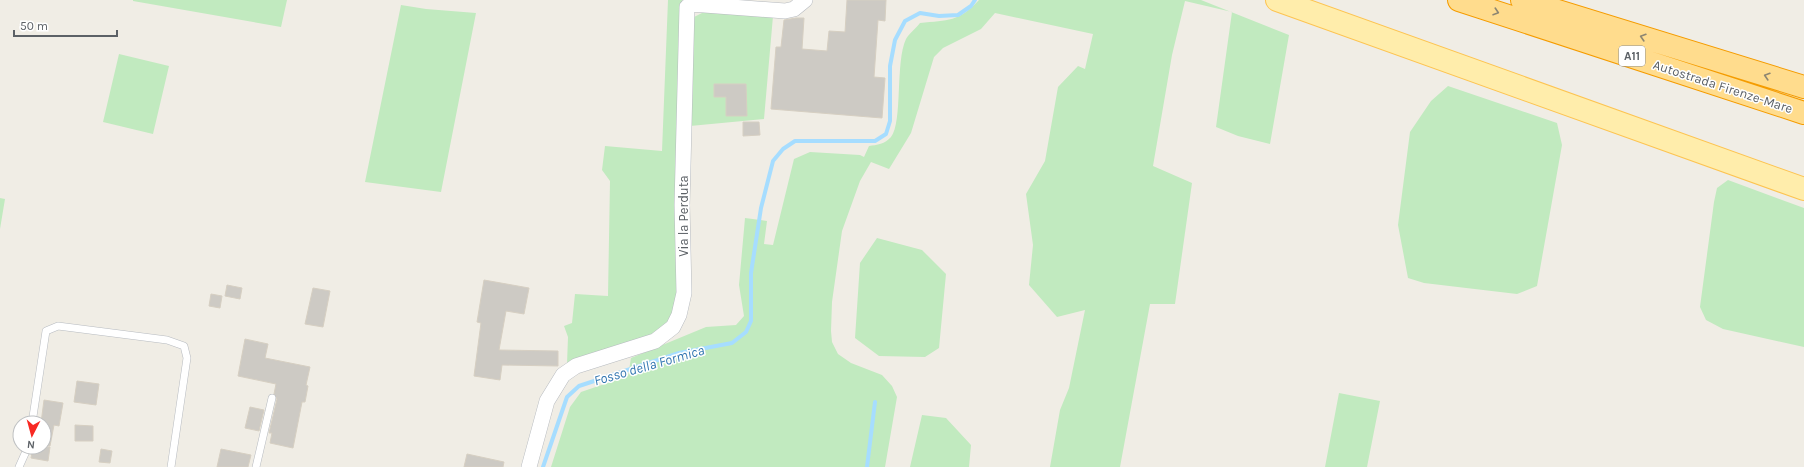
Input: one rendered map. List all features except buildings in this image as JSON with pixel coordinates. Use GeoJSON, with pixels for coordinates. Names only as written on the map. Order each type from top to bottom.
{"type":"FeatureCollection","features":[{"type":"Feature","properties":{"kind":"highway","name":"Autostrada Firenze-Mare"},"geometry":{"type":"LineString","coordinates":[[1459,0],[1804,113]]}},
{"type":"Feature","properties":{"kind":"highway","name":"Autostrada Firenze-Mare"},"geometry":{"type":"LineString","coordinates":[[1522,0],[1804,87]]}},
{"type":"Feature","properties":{"kind":"main road"},"geometry":{"type":"LineString","coordinates":[[1278,0],[1804,188]]}},
{"type":"Feature","properties":{"kind":"street","name":"Via la Perduta"},"geometry":{"type":"LineString","coordinates":[[529,467],[547,401],[563,375],[576,366],[655,341],[673,327],[679,315],[684,293],[682,205],[687,7],[691,4],[785,11],[794,9],[805,0]]}},
{"type":"Feature","properties":{"kind":"lane"},"geometry":{"type":"LineString","coordinates":[[33,415],[46,331],[52,327],[58,326],[167,340],[184,346],[186,358],[170,467]]}},
{"type":"Feature","properties":{"kind":"lane"},"geometry":{"type":"LineString","coordinates":[[256,467],[272,398]]}},
{"type":"Feature","properties":{"kind":"lane"},"geometry":{"type":"LineString","coordinates":[[20,467],[25,455]]}},
{"type":"Feature","properties":{"kind":"green space"},"geometry":{"type":"Polygon","coordinates":[[[133,0],[287,0],[281,27],[133,0]]]}},
{"type":"Feature","properties":{"kind":"green space"},"geometry":{"type":"Polygon","coordinates":[[[668,0],[682,0],[677,302],[665,328],[642,340],[567,364],[568,337],[564,326],[572,323],[575,294],[608,296],[610,181],[602,170],[605,146],[662,151],[668,0]]]}},
{"type":"Feature","properties":{"kind":"green space"},"geometry":{"type":"Polygon","coordinates":[[[979,0],[1201,0],[1230,12],[1185,1],[1172,55],[1153,166],[1192,183],[1175,304],[1150,304],[1120,467],[1050,467],[1060,410],[1069,388],[1085,310],[1057,317],[1029,285],[1033,245],[1026,194],[1045,161],[1058,87],[1078,66],[1085,69],[1093,34],[995,13],[981,29],[943,48],[934,57],[911,133],[889,169],[871,162],[860,181],[842,231],[832,302],[832,342],[838,354],[851,363],[882,375],[892,386],[897,397],[885,467],[551,467],[570,407],[581,392],[628,376],[631,358],[706,327],[736,325],[744,316],[739,285],[745,218],[767,221],[764,244],[773,245],[794,159],[810,152],[860,155],[864,157],[869,146],[881,144],[889,139],[895,129],[897,119],[901,62],[906,39],[920,23],[952,19],[965,12],[979,0]]]}},
{"type":"Feature","properties":{"kind":"green space"},"geometry":{"type":"Polygon","coordinates":[[[401,5],[426,9],[476,13],[441,192],[365,182],[401,5]]]}},
{"type":"Feature","properties":{"kind":"green space"},"geometry":{"type":"Polygon","coordinates":[[[704,12],[773,16],[764,119],[690,126],[694,17],[704,12]]]}},
{"type":"Feature","properties":{"kind":"green space"},"geometry":{"type":"Polygon","coordinates":[[[1232,12],[1289,35],[1270,144],[1238,136],[1216,127],[1232,12]]]}},
{"type":"Feature","properties":{"kind":"green space"},"geometry":{"type":"Polygon","coordinates":[[[119,54],[169,66],[153,134],[103,122],[119,54]]]}},
{"type":"Feature","properties":{"kind":"green space"},"geometry":{"type":"Polygon","coordinates":[[[1448,86],[1557,123],[1562,145],[1537,286],[1517,294],[1424,283],[1408,278],[1398,225],[1410,132],[1431,101],[1448,86]]]}},
{"type":"Feature","properties":{"kind":"green space"},"geometry":{"type":"Polygon","coordinates":[[[1728,180],[1804,208],[1804,347],[1723,329],[1706,320],[1700,307],[1717,188],[1728,180]]]}},
{"type":"Feature","properties":{"kind":"green space"},"geometry":{"type":"Polygon","coordinates":[[[0,198],[5,199],[0,229],[0,198]]]}},
{"type":"Feature","properties":{"kind":"green space"},"geometry":{"type":"Polygon","coordinates":[[[877,238],[922,250],[946,274],[939,348],[925,357],[879,356],[855,338],[860,263],[877,238]]]}},
{"type":"Feature","properties":{"kind":"green space"},"geometry":{"type":"Polygon","coordinates":[[[1339,393],[1380,401],[1367,467],[1325,467],[1339,393]]]}},
{"type":"Feature","properties":{"kind":"green space"},"geometry":{"type":"Polygon","coordinates":[[[922,415],[946,418],[971,445],[969,467],[910,467],[922,415]]]}},
{"type":"Feature","properties":{"kind":"waterway","name":"Fosso della Formica"},"geometry":{"type":"LineString","coordinates":[[543,467],[567,397],[579,386],[679,353],[732,343],[746,332],[751,321],[751,273],[761,208],[773,161],[783,149],[795,141],[875,141],[886,134],[890,121],[890,66],[895,40],[905,21],[920,13],[939,16],[958,15],[971,6],[975,0]]}},
{"type":"Feature","properties":{"kind":"waterway"},"geometry":{"type":"LineString","coordinates":[[867,467],[875,402]]}}]}
